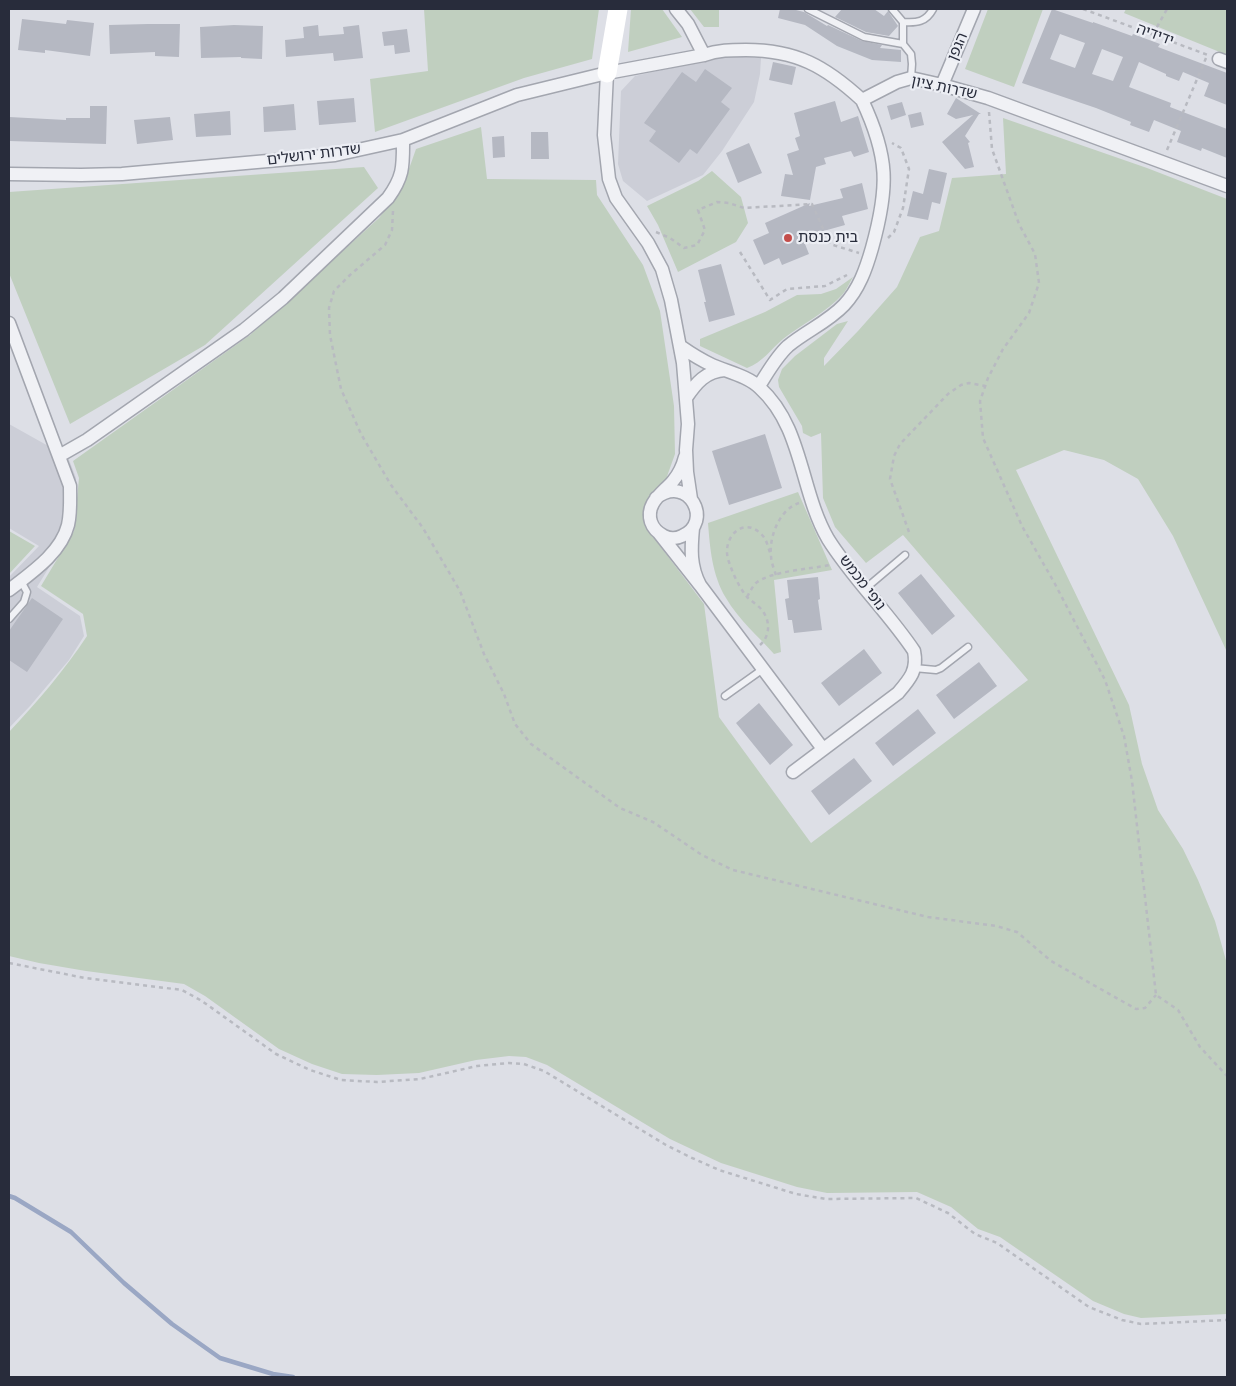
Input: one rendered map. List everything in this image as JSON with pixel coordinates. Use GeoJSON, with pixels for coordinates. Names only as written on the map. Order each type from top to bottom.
{"type":"FeatureCollection","features":[{"type":"Feature","properties":{"kind":"street"},"geometry":{"type":"LineString","coordinates":[[618,9],[607,73],[604,135],[609,179],[616,198],[648,243],[662,269],[671,300],[683,363],[688,424],[683,465],[674,480],[656,498],[652,505],[650,512],[654,527],[823,749]]}},
{"type":"Feature","properties":{"kind":"street"},"geometry":{"type":"LineString","coordinates":[[676,9],[688,24],[704,55]]}},
{"type":"Feature","properties":{"kind":"street","name":"הגפן"},"geometry":{"type":"LineString","coordinates":[[942,85],[974,9]]}},
{"type":"Feature","properties":{"kind":"street"},"geometry":{"type":"LineString","coordinates":[[607,73],[704,55],[715,51],[761,50],[786,53],[817,65],[841,80],[862,100],[877,134],[882,155],[884,191],[870,256],[854,294],[832,315],[788,346],[759,386]]}},
{"type":"Feature","properties":{"kind":"street","name":"שדרות ירושלים"},"geometry":{"type":"LineString","coordinates":[[9,174],[81,175],[180,169],[335,155],[404,140],[517,95],[607,73]]}},
{"type":"Feature","properties":{"kind":"street","name":"שדרות ציון"},"geometry":{"type":"LineString","coordinates":[[862,100],[897,82],[911,78],[942,85],[988,98],[1227,186]]}},
{"type":"Feature","properties":{"kind":"street"},"geometry":{"type":"LineString","coordinates":[[59,456],[87,440],[244,330],[283,298],[388,198],[398,183],[403,167],[404,140]]}},
{"type":"Feature","properties":{"kind":"street"},"geometry":{"type":"LineString","coordinates":[[9,323],[70,486],[68,524],[63,537],[53,552],[9,590]]}},
{"type":"Feature","properties":{"kind":"street","name":"נופי מכמש"},"geometry":{"type":"LineString","coordinates":[[680,346],[692,355],[742,376],[759,386],[770,398],[788,425],[810,500],[829,539],[914,651],[916,662],[914,668]]}},
{"type":"Feature","properties":{"kind":"street"},"geometry":{"type":"LineString","coordinates":[[686,398],[695,385],[705,377],[714,371],[725,370]]}},
{"type":"Feature","properties":{"kind":"street"},"geometry":{"type":"LineString","coordinates":[[686,450],[691,498],[697,513],[693,528],[691,559],[700,585]]}},
{"type":"Feature","properties":{"kind":"street"},"geometry":{"type":"LineString","coordinates":[[656,498],[662,494],[678,491],[691,498]]}},
{"type":"Feature","properties":{"kind":"street"},"geometry":{"type":"LineString","coordinates":[[659,533],[665,537],[673,538],[688,533],[693,528]]}},
{"type":"Feature","properties":{"kind":"street"},"geometry":{"type":"LineString","coordinates":[[793,772],[898,693],[907,683],[914,668]]}},
{"type":"Feature","properties":{"kind":"lane"},"geometry":{"type":"LineString","coordinates":[[808,9],[864,37],[903,44]]}},
{"type":"Feature","properties":{"kind":"lane"},"geometry":{"type":"LineString","coordinates":[[892,9],[902,22],[903,44],[910,54],[912,64],[911,78]]}},
{"type":"Feature","properties":{"kind":"lane"},"geometry":{"type":"LineString","coordinates":[[902,22],[915,22],[928,17],[933,9]]}},
{"type":"Feature","properties":{"kind":"lane"},"geometry":{"type":"LineString","coordinates":[[866,588],[905,555]]}},
{"type":"Feature","properties":{"kind":"lane"},"geometry":{"type":"LineString","coordinates":[[9,619],[24,602],[27,592],[21,581]]}},
{"type":"Feature","properties":{"kind":"lane"},"geometry":{"type":"LineString","coordinates":[[914,668],[936,670],[968,647]]}},
{"type":"Feature","properties":{"kind":"lane"},"geometry":{"type":"LineString","coordinates":[[725,696],[763,669]]}},
{"type":"Feature","properties":{"kind":"path","name":"ידידיה"},"geometry":{"type":"LineString","coordinates":[[1083,9],[1218,58]]}},
{"type":"Feature","properties":{"kind":"path"},"geometry":{"type":"LineString","coordinates":[[1153,34],[1167,9]]}},
{"type":"Feature","properties":{"kind":"path"},"geometry":{"type":"LineString","coordinates":[[1162,162],[1218,58]]}},
{"type":"Feature","properties":{"kind":"path"},"geometry":{"type":"LineString","coordinates":[[388,198],[393,211],[392,230],[385,245],[350,275],[334,292],[329,308],[330,335],[341,389],[361,434],[392,485],[423,528],[460,591],[484,654],[504,694],[515,724],[531,744],[620,808],[653,822],[702,855],[734,870],[928,918],[996,926],[1017,932],[1051,961],[1136,1009],[1144,1008],[1156,995],[1132,781],[1124,736],[1105,680],[1055,584],[1022,526],[983,438],[980,401],[985,386],[1004,349],[1028,313],[1039,283],[1035,254],[1019,224],[992,149],[988,98]]}},
{"type":"Feature","properties":{"kind":"path"},"geometry":{"type":"LineString","coordinates":[[633,222],[670,238],[684,248],[697,245],[705,230],[698,210],[717,202],[729,203],[744,208],[812,204],[830,244],[870,256],[894,232],[904,208],[909,170],[900,148],[877,134]]}},
{"type":"Feature","properties":{"kind":"path"},"geometry":{"type":"LineString","coordinates":[[740,252],[770,300],[787,289],[825,286],[844,278],[850,272]]}},
{"type":"Feature","properties":{"kind":"path"},"geometry":{"type":"LineString","coordinates":[[909,532],[890,479],[894,456],[900,444],[954,389],[969,383],[985,386]]}},
{"type":"Feature","properties":{"kind":"path"},"geometry":{"type":"LineString","coordinates":[[770,555],[778,521],[787,509],[796,503],[810,500]]}},
{"type":"Feature","properties":{"kind":"path"},"geometry":{"type":"LineString","coordinates":[[751,653],[767,636],[769,625],[763,612],[747,597],[733,573],[726,556],[727,542],[734,532],[743,528],[751,528],[760,533],[766,541],[776,575]]}},
{"type":"Feature","properties":{"kind":"path"},"geometry":{"type":"LineString","coordinates":[[747,597],[758,581],[776,575],[832,565],[842,558]]}},
{"type":"Feature","properties":{"kind":"path"},"geometry":{"type":"LineString","coordinates":[[9,963],[85,978],[182,990],[276,1054],[310,1070],[341,1080],[377,1082],[420,1079],[476,1066],[509,1063],[524,1064],[544,1071],[666,1144],[719,1170],[796,1194],[826,1199],[916,1198],[948,1212],[975,1234],[997,1243],[1090,1307],[1122,1320],[1141,1324],[1227,1320]]}},
{"type":"Feature","properties":{"kind":"path"},"geometry":{"type":"LineString","coordinates":[[1156,995],[1178,1010],[1200,1047],[1227,1076]]}},
{"type":"Feature","properties":{"kind":"shaded area"},"geometry":{"type":"Polygon","coordinates":[[[725,56],[761,58],[760,74],[754,102],[722,151],[703,175],[647,201],[623,181],[618,164],[621,91],[635,76],[725,56]]]}},
{"type":"Feature","properties":{"kind":"shaded area"},"geometry":{"type":"Polygon","coordinates":[[[9,424],[68,457],[76,478],[72,530],[37,587],[80,616],[84,636],[69,660],[9,728],[9,577],[39,546],[9,528],[9,424]]]}},
{"type":"Feature","properties":{"kind":"green space"},"geometry":{"type":"Polygon","coordinates":[[[424,9],[599,9],[592,59],[524,78],[375,132],[370,79],[428,71],[424,9]]]}},
{"type":"Feature","properties":{"kind":"green space"},"geometry":{"type":"Polygon","coordinates":[[[631,9],[662,9],[682,37],[628,52],[631,9]]]}},
{"type":"Feature","properties":{"kind":"green space"},"geometry":{"type":"Polygon","coordinates":[[[690,9],[719,9],[719,27],[704,27],[690,9]]]}},
{"type":"Feature","properties":{"kind":"green space"},"geometry":{"type":"Polygon","coordinates":[[[988,9],[1043,9],[1014,87],[965,69],[988,9]]]}},
{"type":"Feature","properties":{"kind":"green space"},"geometry":{"type":"Polygon","coordinates":[[[1126,9],[1227,9],[1227,55],[1124,13],[1126,9]]]}},
{"type":"Feature","properties":{"kind":"green space"},"geometry":{"type":"Polygon","coordinates":[[[1003,118],[1147,168],[1227,199],[1227,652],[1173,536],[1138,479],[1104,460],[1064,450],[1016,470],[1129,705],[1142,764],[1158,810],[1183,849],[1198,880],[1215,921],[1227,964],[1227,1314],[1141,1318],[1124,1314],[1093,1301],[1000,1237],[978,1229],[951,1207],[917,1192],[827,1193],[797,1187],[721,1163],[670,1139],[547,1065],[526,1057],[509,1056],[476,1060],[419,1073],[342,1074],[312,1064],[279,1049],[205,996],[184,984],[86,971],[9,956],[9,732],[50,686],[87,636],[83,614],[41,586],[74,531],[79,478],[73,461],[250,335],[379,218],[403,186],[416,149],[481,127],[487,179],[596,180],[597,195],[643,265],[660,311],[674,406],[675,454],[665,482],[654,492],[645,505],[654,538],[704,604],[719,717],[811,843],[1028,680],[903,535],[866,563],[835,527],[823,498],[821,433],[811,437],[803,433],[802,426],[779,387],[778,380],[782,369],[795,356],[837,324],[848,321],[824,358],[824,366],[897,287],[920,237],[939,231],[952,178],[1006,174],[1003,118]]]}},
{"type":"Feature","properties":{"kind":"green space"},"geometry":{"type":"Polygon","coordinates":[[[364,167],[378,188],[205,345],[70,424],[9,273],[9,192],[364,167]]]}},
{"type":"Feature","properties":{"kind":"green space"},"geometry":{"type":"Polygon","coordinates":[[[712,171],[741,197],[748,223],[736,242],[678,272],[658,225],[647,206],[698,181],[712,171]]]}},
{"type":"Feature","properties":{"kind":"green space"},"geometry":{"type":"Polygon","coordinates":[[[853,277],[837,300],[783,339],[762,359],[747,368],[700,346],[700,339],[765,312],[797,295],[821,294],[836,289],[853,277]]]}},
{"type":"Feature","properties":{"kind":"green space"},"geometry":{"type":"Polygon","coordinates":[[[798,492],[832,570],[774,580],[781,652],[774,654],[736,613],[721,589],[712,561],[708,523],[798,492]]]}},
{"type":"Feature","properties":{"kind":"green space"},"geometry":{"type":"Polygon","coordinates":[[[9,531],[35,546],[9,574],[9,531]]]}},
{"type":"Feature","properties":{"kind":"building"},"geometry":{"type":"Polygon","coordinates":[[[780,9],[804,12],[827,26],[862,41],[882,45],[880,48],[901,50],[901,62],[872,60],[837,46],[805,25],[778,18],[780,9]]]}},
{"type":"Feature","properties":{"kind":"building"},"geometry":{"type":"Polygon","coordinates":[[[842,9],[874,9],[884,16],[888,11],[898,26],[889,36],[866,32],[835,17],[842,9]]]}},
{"type":"Feature","properties":{"kind":"building"},"geometry":{"type":"Polygon","coordinates":[[[1052,9],[1132,36],[1133,34],[1160,44],[1158,47],[1227,73],[1227,105],[1204,96],[1209,83],[1183,72],[1179,81],[1139,62],[1129,87],[1171,103],[1170,107],[1227,129],[1227,158],[1202,148],[1201,151],[1177,142],[1181,131],[1154,120],[1149,132],[1130,125],[1131,122],[1096,108],[1022,83],[1052,9]],[[1060,34],[1050,59],[1075,68],[1085,43],[1060,34]],[[1102,49],[1092,74],[1113,81],[1123,57],[1102,49]]]}},
{"type":"Feature","properties":{"kind":"building"},"geometry":{"type":"Polygon","coordinates":[[[22,19],[66,24],[67,20],[94,23],[90,56],[45,50],[45,53],[18,50],[22,19]]]}},
{"type":"Feature","properties":{"kind":"building"},"geometry":{"type":"Polygon","coordinates":[[[180,24],[179,57],[155,56],[155,52],[110,54],[109,25],[180,24]]]}},
{"type":"Feature","properties":{"kind":"building"},"geometry":{"type":"Polygon","coordinates":[[[318,25],[319,36],[344,34],[343,27],[359,25],[363,58],[334,61],[333,53],[286,57],[285,40],[304,38],[303,27],[318,25]]]}},
{"type":"Feature","properties":{"kind":"building"},"geometry":{"type":"Polygon","coordinates":[[[263,26],[262,59],[241,57],[201,58],[200,27],[263,26]]]}},
{"type":"Feature","properties":{"kind":"building"},"geometry":{"type":"Polygon","coordinates":[[[407,29],[410,52],[395,54],[394,45],[384,46],[382,32],[407,29]]]}},
{"type":"Feature","properties":{"kind":"building"},"geometry":{"type":"Polygon","coordinates":[[[773,62],[796,67],[792,85],[769,80],[773,62]]]}},
{"type":"Feature","properties":{"kind":"building"},"geometry":{"type":"Polygon","coordinates":[[[705,69],[732,88],[721,102],[730,109],[697,154],[690,149],[679,163],[649,141],[656,131],[644,123],[682,72],[696,82],[705,69]]]}},
{"type":"Feature","properties":{"kind":"building"},"geometry":{"type":"Polygon","coordinates":[[[354,98],[356,122],[319,125],[317,101],[354,98]]]}},
{"type":"Feature","properties":{"kind":"building"},"geometry":{"type":"Polygon","coordinates":[[[956,98],[981,114],[979,114],[965,136],[970,142],[968,143],[974,167],[965,169],[942,142],[973,115],[956,119],[947,114],[956,98]]]}},
{"type":"Feature","properties":{"kind":"building"},"geometry":{"type":"Polygon","coordinates":[[[835,101],[841,122],[858,116],[869,152],[854,157],[851,151],[824,158],[826,164],[816,167],[810,200],[781,196],[785,174],[793,175],[787,154],[799,150],[795,138],[800,136],[794,113],[835,101]]]}},
{"type":"Feature","properties":{"kind":"building"},"geometry":{"type":"Polygon","coordinates":[[[902,102],[906,115],[891,120],[887,106],[902,102]]]}},
{"type":"Feature","properties":{"kind":"building"},"geometry":{"type":"Polygon","coordinates":[[[294,104],[296,130],[264,132],[263,107],[294,104]]]}},
{"type":"Feature","properties":{"kind":"building"},"geometry":{"type":"Polygon","coordinates":[[[90,106],[107,106],[106,144],[9,141],[9,117],[66,120],[66,118],[90,118],[90,106]]]}},
{"type":"Feature","properties":{"kind":"building"},"geometry":{"type":"Polygon","coordinates":[[[230,111],[231,135],[196,137],[194,114],[230,111]]]}},
{"type":"Feature","properties":{"kind":"building"},"geometry":{"type":"Polygon","coordinates":[[[921,112],[924,125],[911,128],[908,115],[921,112]]]}},
{"type":"Feature","properties":{"kind":"building"},"geometry":{"type":"Polygon","coordinates":[[[170,117],[173,140],[137,144],[134,120],[170,117]]]}},
{"type":"Feature","properties":{"kind":"building"},"geometry":{"type":"Polygon","coordinates":[[[531,132],[548,132],[549,159],[531,159],[531,132]]]}},
{"type":"Feature","properties":{"kind":"building"},"geometry":{"type":"Polygon","coordinates":[[[504,136],[505,157],[493,158],[492,137],[504,136]]]}},
{"type":"Feature","properties":{"kind":"building"},"geometry":{"type":"Polygon","coordinates":[[[749,143],[762,173],[738,183],[726,153],[749,143]]]}},
{"type":"Feature","properties":{"kind":"building"},"geometry":{"type":"Polygon","coordinates":[[[929,169],[947,173],[940,204],[932,202],[928,220],[907,216],[913,191],[923,194],[929,169]]]}},
{"type":"Feature","properties":{"kind":"building","name":"בית כנסת"},"geometry":{"type":"Polygon","coordinates":[[[862,183],[868,209],[842,216],[845,225],[820,232],[822,236],[805,244],[809,254],[782,265],[779,258],[764,265],[753,240],[769,233],[765,223],[810,203],[809,206],[843,198],[840,189],[862,183]]]}},
{"type":"Feature","properties":{"kind":"building"},"geometry":{"type":"Polygon","coordinates":[[[721,264],[735,315],[709,322],[698,270],[721,264]]]}},
{"type":"Feature","properties":{"kind":"building"},"geometry":{"type":"Polygon","coordinates":[[[765,434],[782,488],[729,505],[712,451],[765,434]]]}},
{"type":"Feature","properties":{"kind":"building"},"geometry":{"type":"Polygon","coordinates":[[[921,574],[955,616],[932,635],[898,593],[921,574]]]}},
{"type":"Feature","properties":{"kind":"building"},"geometry":{"type":"Polygon","coordinates":[[[818,577],[820,599],[818,600],[822,630],[794,633],[792,620],[788,620],[785,599],[789,598],[787,580],[818,577]]]}},
{"type":"Feature","properties":{"kind":"building"},"geometry":{"type":"Polygon","coordinates":[[[32,598],[63,619],[27,672],[9,660],[9,631],[32,598]]]}},
{"type":"Feature","properties":{"kind":"building"},"geometry":{"type":"Polygon","coordinates":[[[864,649],[882,673],[839,706],[821,683],[864,649]]]}},
{"type":"Feature","properties":{"kind":"building"},"geometry":{"type":"Polygon","coordinates":[[[979,662],[997,686],[954,719],[936,695],[979,662]]]}},
{"type":"Feature","properties":{"kind":"building"},"geometry":{"type":"Polygon","coordinates":[[[759,703],[793,745],[770,765],[736,723],[759,703]]]}},
{"type":"Feature","properties":{"kind":"building"},"geometry":{"type":"Polygon","coordinates":[[[918,709],[936,733],[893,766],[875,743],[918,709]]]}},
{"type":"Feature","properties":{"kind":"building"},"geometry":{"type":"Polygon","coordinates":[[[854,758],[872,781],[829,815],[811,791],[854,758]]]}},
{"type":"Feature","properties":{"kind":"waterway"},"geometry":{"type":"LineString","coordinates":[[9,1196],[71,1232],[124,1283],[172,1324],[220,1358],[273,1374],[293,1377]]}},
{"type":"Feature","properties":{"kind":"place","name":"בית כנסת"},"geometry":{"type":"Point","coordinates":[788,238]}}]}
